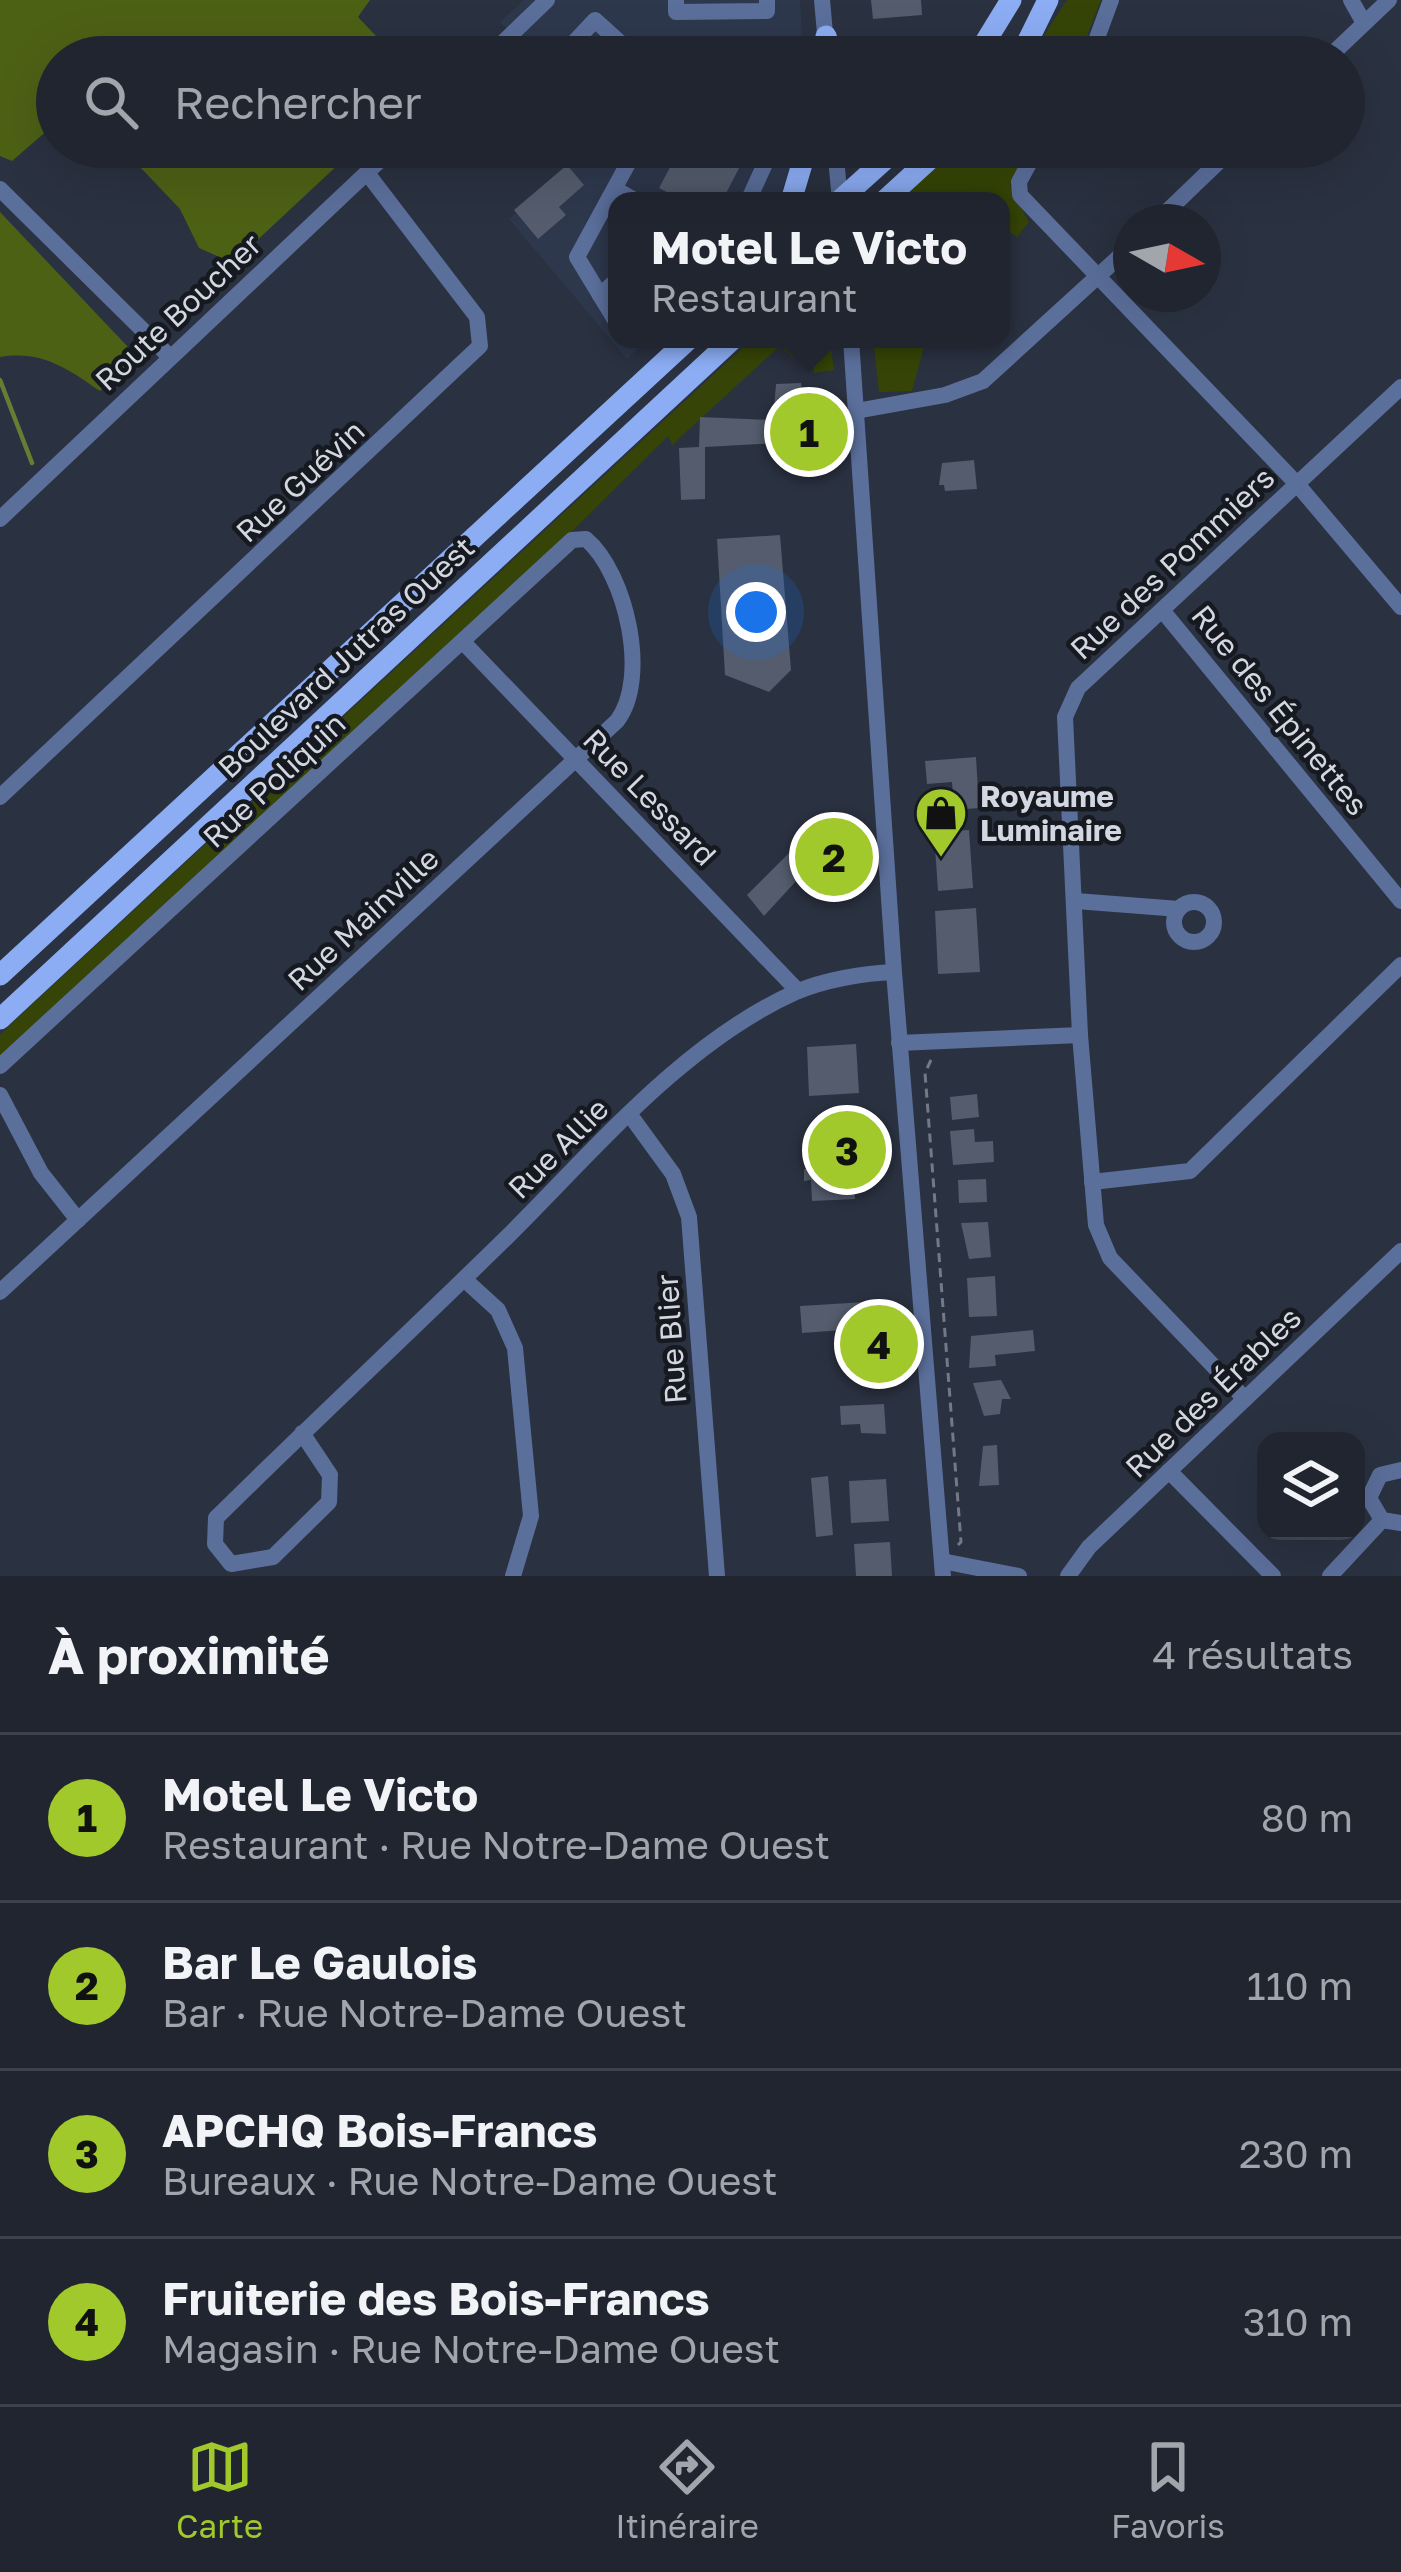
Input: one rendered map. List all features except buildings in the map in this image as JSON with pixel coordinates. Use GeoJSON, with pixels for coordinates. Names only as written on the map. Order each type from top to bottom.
{"type":"FeatureCollection","features":[{"type":"Feature","properties":{"kind":"main road"},"geometry":{"type":"LineString","coordinates":[[989,36],[1011,0]]}},
{"type":"Feature","properties":{"kind":"main road"},"geometry":{"type":"LineString","coordinates":[[1030,36],[1048,0]]}},
{"type":"Feature","properties":{"kind":"main road"},"geometry":{"type":"LineString","coordinates":[[850,192],[876,168]]}},
{"type":"Feature","properties":{"kind":"main road"},"geometry":{"type":"LineString","coordinates":[[894,192],[920,168]]}},
{"type":"Feature","properties":{"kind":"main road","name":"Boulevard Jutras Ouest"},"geometry":{"type":"LineString","coordinates":[[0,975],[679,348]]}},
{"type":"Feature","properties":{"kind":"main road","name":"Boulevard Jutras Ouest"},"geometry":{"type":"LineString","coordinates":[[0,1019],[724,348]]}},
{"type":"Feature","properties":{"kind":"street"},"geometry":{"type":"LineString","coordinates":[[510,36],[547,0]]}},
{"type":"Feature","properties":{"kind":"street"},"geometry":{"type":"LineString","coordinates":[[676,0],[676,12],[767,11],[767,0]]}},
{"type":"Feature","properties":{"kind":"street"},"geometry":{"type":"LineString","coordinates":[[822,0],[825,36]]}},
{"type":"Feature","properties":{"kind":"street"},"geometry":{"type":"LineString","coordinates":[[1098,36],[1111,0]]}},
{"type":"Feature","properties":{"kind":"street"},"geometry":{"type":"LineString","coordinates":[[1352,0],[1364,23]]}},
{"type":"Feature","properties":{"kind":"street"},"geometry":{"type":"LineString","coordinates":[[1351,36],[1388,0]]}},
{"type":"Feature","properties":{"kind":"street"},"geometry":{"type":"LineString","coordinates":[[580,36],[595,20],[613,36]]}},
{"type":"Feature","properties":{"kind":"street","name":"Route Boucher"},"geometry":{"type":"LineString","coordinates":[[0,519],[372,168]]}},
{"type":"Feature","properties":{"kind":"street"},"geometry":{"type":"LineString","coordinates":[[613,192],[626,168]]}},
{"type":"Feature","properties":{"kind":"street"},"geometry":{"type":"LineString","coordinates":[[1027,168],[1019,182],[1020,195],[1297,484],[1401,607]]}},
{"type":"Feature","properties":{"kind":"street"},"geometry":{"type":"LineString","coordinates":[[1175,204],[1212,168]]}},
{"type":"Feature","properties":{"kind":"street","name":"Rue Guévin"},"geometry":{"type":"LineString","coordinates":[[0,797],[480,346],[477,317],[367,173]]}},
{"type":"Feature","properties":{"kind":"street"},"geometry":{"type":"LineString","coordinates":[[0,189],[169,356]]}},
{"type":"Feature","properties":{"kind":"street"},"geometry":{"type":"LineString","coordinates":[[615,189],[620,192]]}},
{"type":"Feature","properties":{"kind":"street"},"geometry":{"type":"LineString","coordinates":[[608,202],[577,257],[608,308]]}},
{"type":"Feature","properties":{"kind":"street"},"geometry":{"type":"LineString","coordinates":[[856,411],[945,395],[983,381],[1113,263]]}},
{"type":"Feature","properties":{"kind":"street"},"geometry":{"type":"LineString","coordinates":[[600,295],[608,288]]}},
{"type":"Feature","properties":{"kind":"street"},"geometry":{"type":"LineString","coordinates":[[852,348],[899,1043],[943,1568],[1019,1576]]}},
{"type":"Feature","properties":{"kind":"street","name":"Rue des Pommiers"},"geometry":{"type":"LineString","coordinates":[[1245,1399],[1110,1258],[1096,1225],[1080,1035],[1065,717],[1078,688],[1401,387]]}},
{"type":"Feature","properties":{"kind":"street","name":"Rue Poliquin"},"geometry":{"type":"LineString","coordinates":[[0,1066],[572,540],[586,539]]}},
{"type":"Feature","properties":{"kind":"street","name":"Rue Mainville"},"geometry":{"type":"LineString","coordinates":[[0,1292],[617,721],[632,689],[621,588],[600,551],[586,539]]}},
{"type":"Feature","properties":{"kind":"street","name":"Rue des Épinettes"},"geometry":{"type":"LineString","coordinates":[[1162,610],[1401,901]]}},
{"type":"Feature","properties":{"kind":"street","name":"Rue Lessard"},"geometry":{"type":"LineString","coordinates":[[463,642],[798,991]]}},
{"type":"Feature","properties":{"kind":"street"},"geometry":{"type":"LineString","coordinates":[[1076,901],[1179,909]]}},
{"type":"Feature","properties":{"kind":"street"},"geometry":{"type":"LineString","coordinates":[[1092,1182],[1190,1172],[1401,965]]}},
{"type":"Feature","properties":{"kind":"street","name":"Rue Allie"},"geometry":{"type":"LineString","coordinates":[[302,1433],[330,1475],[328,1502],[273,1557],[231,1564],[214,1544],[215,1518],[302,1433],[464,1279],[630,1115],[717,1040],[798,991],[894,972]]}},
{"type":"Feature","properties":{"kind":"street"},"geometry":{"type":"LineString","coordinates":[[899,1043],[1080,1035]]}},
{"type":"Feature","properties":{"kind":"street"},"geometry":{"type":"LineString","coordinates":[[0,1095],[41,1173],[79,1220]]}},
{"type":"Feature","properties":{"kind":"street","name":"Rue Blier"},"geometry":{"type":"LineString","coordinates":[[630,1115],[673,1174],[689,1217],[717,1576]]}},
{"type":"Feature","properties":{"kind":"street","name":"Rue des Érables"},"geometry":{"type":"LineString","coordinates":[[1068,1576],[1089,1547],[1401,1251]]}},
{"type":"Feature","properties":{"kind":"street"},"geometry":{"type":"LineString","coordinates":[[464,1279],[498,1310],[515,1348],[531,1516],[513,1576]]}},
{"type":"Feature","properties":{"kind":"street"},"geometry":{"type":"LineString","coordinates":[[1169,1471],[1273,1576]]}},
{"type":"Feature","properties":{"kind":"street"},"geometry":{"type":"LineString","coordinates":[[1330,1576],[1392,1522],[1371,1507],[1370,1490],[1380,1475],[1401,1471]]}},
{"type":"Feature","properties":{"kind":"path"},"geometry":{"type":"LineString","coordinates":[[931,1060],[925,1072],[961,1542],[943,1568]]}},
{"type":"Feature","properties":{"kind":"shaded area"},"geometry":{"type":"Polygon","coordinates":[[[524,0],[800,0],[802,36],[513,36],[500,22],[524,0]]]}},
{"type":"Feature","properties":{"kind":"shaded area"},"geometry":{"type":"Polygon","coordinates":[[[566,168],[790,168],[781,192],[608,192],[608,336],[509,219],[566,168]]]}},
{"type":"Feature","properties":{"kind":"shaded area"},"geometry":{"type":"Polygon","coordinates":[[[618,348],[639,348],[627,359],[618,348]]]}},
{"type":"Feature","properties":{"kind":"green space"},"geometry":{"type":"Polygon","coordinates":[[[0,0],[370,0],[358,17],[376,36],[36,36],[36,140],[12,161],[0,156],[0,0]]]}},
{"type":"Feature","properties":{"kind":"green space"},"geometry":{"type":"Polygon","coordinates":[[[1067,0],[1101,0],[1087,36],[1044,36],[1067,0]]]}},
{"type":"Feature","properties":{"kind":"green space"},"geometry":{"type":"Polygon","coordinates":[[[141,168],[335,168],[233,263],[199,248],[180,209],[141,168]]]}},
{"type":"Feature","properties":{"kind":"green space"},"geometry":{"type":"Polygon","coordinates":[[[932,168],[1018,168],[1010,186],[1029,222],[1017,237],[1010,232],[1010,192],[907,192],[932,168]]]}},
{"type":"Feature","properties":{"kind":"green space"},"geometry":{"type":"Polygon","coordinates":[[[0,212],[128,347],[128,364],[100,391],[41,359],[0,357],[0,212]]]}},
{"type":"Feature","properties":{"kind":"green space"},"geometry":{"type":"Polygon","coordinates":[[[742,348],[778,348],[672,445],[668,436],[517,586],[0,1062],[0,1035],[742,348]]]}},
{"type":"Feature","properties":{"kind":"green space"},"geometry":{"type":"Polygon","coordinates":[[[806,348],[831,348],[834,370],[814,373],[815,351],[806,348]]]}},
{"type":"Feature","properties":{"kind":"green space"},"geometry":{"type":"Polygon","coordinates":[[[874,348],[924,348],[912,391],[879,392],[874,348]]]}},
{"type":"Feature","properties":{"kind":"waterway"},"geometry":{"type":"LineString","coordinates":[[0,380],[32,463]]}},
{"type":"Feature","properties":{"kind":"place","name":"Motel Le Victo"},"geometry":{"type":"Point","coordinates":[809,432]}},
{"type":"Feature","properties":{"kind":"place","name":"Bar Le Gaulois"},"geometry":{"type":"Point","coordinates":[834,857]}},
{"type":"Feature","properties":{"kind":"place","name":"Royaume Luminaire"},"geometry":{"type":"Point","coordinates":[941,859]}},
{"type":"Feature","properties":{"kind":"place","name":"APCHQ Bois-Francs"},"geometry":{"type":"Point","coordinates":[847,1150]}},
{"type":"Feature","properties":{"kind":"place","name":"Fruiterie des Bois-Francs"},"geometry":{"type":"Point","coordinates":[879,1344]}}]}
